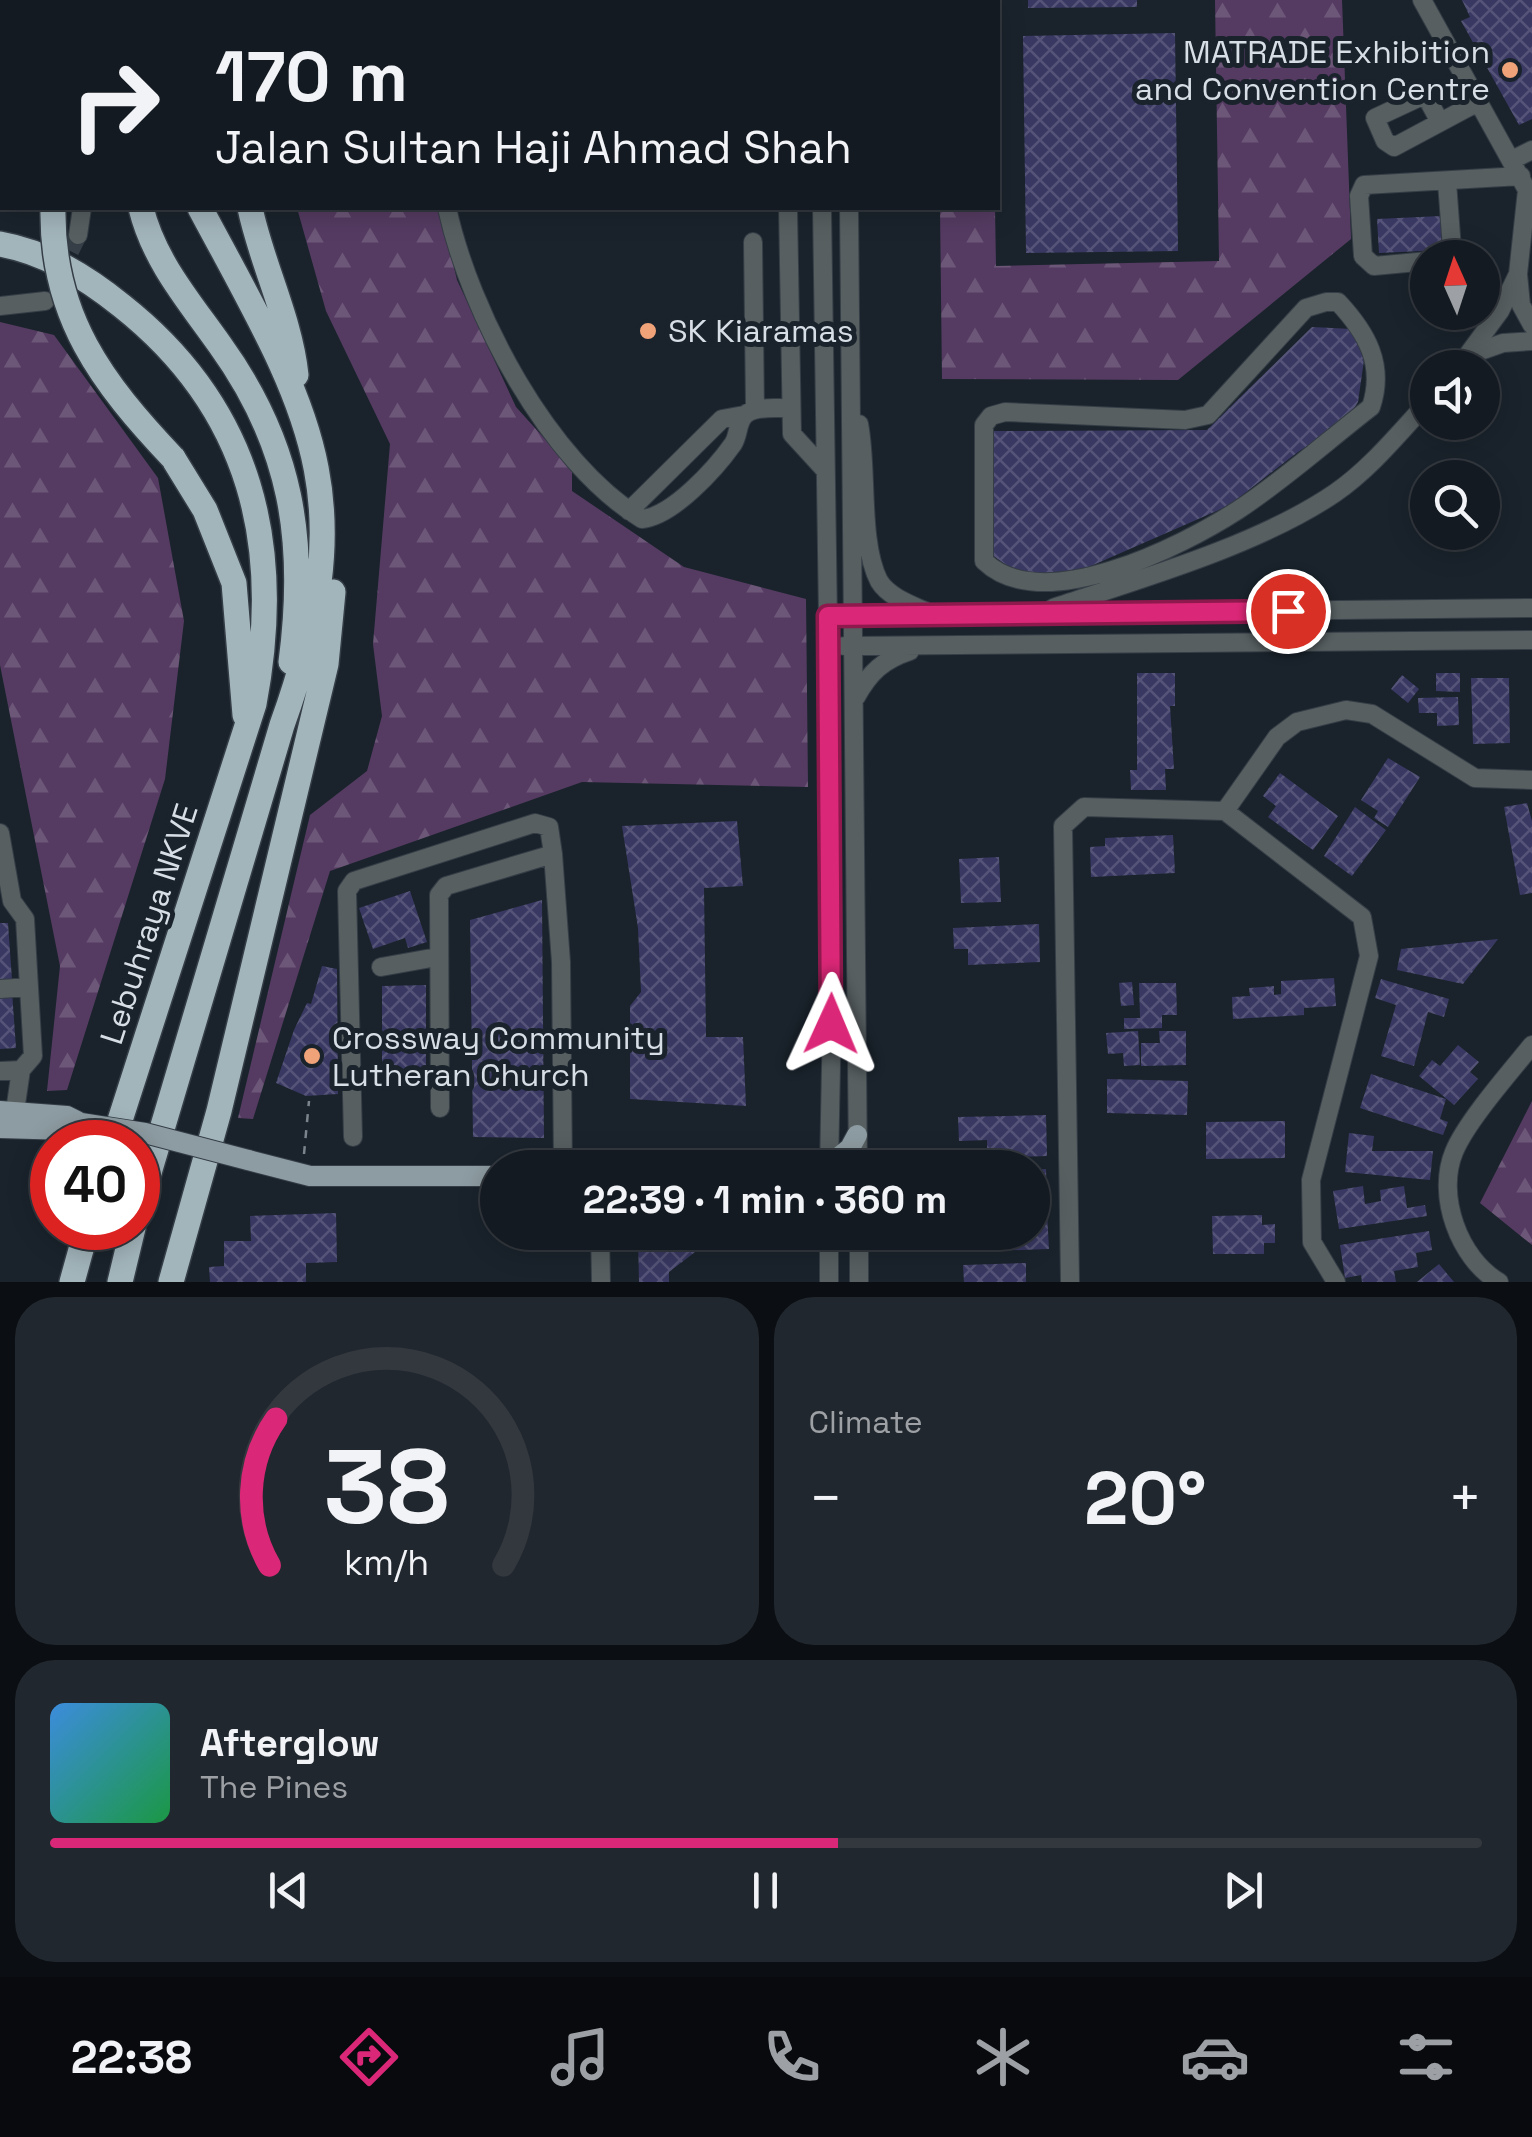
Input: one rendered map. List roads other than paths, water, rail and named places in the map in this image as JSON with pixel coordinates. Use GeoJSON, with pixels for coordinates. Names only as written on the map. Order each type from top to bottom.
{"type":"FeatureCollection","features":[{"type":"Feature","properties":{"kind":"highway"},"geometry":{"type":"LineString","coordinates":[[53,210],[61,283],[83,342],[114,395],[173,458],[206,510],[234,583],[241,638],[239,682],[247,725]]}},
{"type":"Feature","properties":{"kind":"highway"},"geometry":{"type":"LineString","coordinates":[[142,210],[163,264],[257,403],[287,481],[300,592],[282,725]]}},
{"type":"Feature","properties":{"kind":"highway"},"geometry":{"type":"LineString","coordinates":[[201,210],[298,398]]}},
{"type":"Feature","properties":{"kind":"highway"},"geometry":{"type":"LineString","coordinates":[[160,1127],[282,725],[308,654],[322,558],[322,487],[298,398],[293,342],[260,256],[250,210]]}},
{"type":"Feature","properties":{"kind":"highway","name":"Lebuhraya NKVE"},"geometry":{"type":"LineString","coordinates":[[0,244],[63,265],[156,332],[223,420],[247,475],[261,526],[267,591],[264,648],[247,725],[121,1120]]}},
{"type":"Feature","properties":{"kind":"highway"},"geometry":{"type":"LineString","coordinates":[[172,1282],[219,1111],[326,664],[335,599],[322,558]]}},
{"type":"Feature","properties":{"kind":"highway"},"geometry":{"type":"LineString","coordinates":[[72,1282],[81,1250]]}},
{"type":"Feature","properties":{"kind":"highway"},"geometry":{"type":"LineString","coordinates":[[120,1282],[128,1250]]}},
{"type":"Feature","properties":{"kind":"main road"},"geometry":{"type":"LineString","coordinates":[[8,1111],[74,1120]]}},
{"type":"Feature","properties":{"kind":"main road"},"geometry":{"type":"LineString","coordinates":[[0,1128],[30,1129]]}},
{"type":"Feature","properties":{"kind":"main road"},"geometry":{"type":"LineString","coordinates":[[848,1150],[857,1135]]}},
{"type":"Feature","properties":{"kind":"main road"},"geometry":{"type":"LineString","coordinates":[[160,1137],[310,1176],[480,1176]]}},
{"type":"Feature","properties":{"kind":"street"},"geometry":{"type":"LineString","coordinates":[[1422,0],[1517,168],[1530,211],[1518,274],[1500,310],[1471,350]]}},
{"type":"Feature","properties":{"kind":"street"},"geometry":{"type":"LineString","coordinates":[[1440,122],[1480,101]]}},
{"type":"Feature","properties":{"kind":"street"},"geometry":{"type":"LineString","coordinates":[[1410,263],[1374,266],[1363,256],[1359,196],[1364,185],[1447,182],[1517,168],[1532,150]]}},
{"type":"Feature","properties":{"kind":"street"},"geometry":{"type":"LineString","coordinates":[[1447,182],[1451,240]]}},
{"type":"Feature","properties":{"kind":"street"},"geometry":{"type":"LineString","coordinates":[[78,235],[82,210]]}},
{"type":"Feature","properties":{"kind":"street"},"geometry":{"type":"LineString","coordinates":[[447,210],[454,238],[524,396],[610,497],[648,519],[673,504],[731,446],[749,413],[753,242]]}},
{"type":"Feature","properties":{"kind":"street"},"geometry":{"type":"LineString","coordinates":[[788,210],[792,434],[825,470]]}},
{"type":"Feature","properties":{"kind":"street"},"geometry":{"type":"LineString","coordinates":[[822,210],[833,963],[831,1150]]}},
{"type":"Feature","properties":{"kind":"street"},"geometry":{"type":"LineString","coordinates":[[849,210],[857,1150]]}},
{"type":"Feature","properties":{"kind":"street"},"geometry":{"type":"LineString","coordinates":[[1518,274],[1521,305],[1532,324]]}},
{"type":"Feature","properties":{"kind":"street"},"geometry":{"type":"LineString","coordinates":[[0,306],[45,301]]}},
{"type":"Feature","properties":{"kind":"street"},"geometry":{"type":"LineString","coordinates":[[1127,573],[1065,582],[998,574],[984,561],[984,425],[991,416],[1005,412],[1185,420],[1208,415],[1306,308],[1338,302],[1362,327],[1374,359],[1378,384],[1370,407],[1237,510],[1159,561],[1141,588],[1135,612]]}},
{"type":"Feature","properties":{"kind":"street"},"geometry":{"type":"LineString","coordinates":[[1489,350],[1532,341]]}},
{"type":"Feature","properties":{"kind":"street"},"geometry":{"type":"LineString","coordinates":[[850,385],[866,459],[869,535],[880,583],[897,598],[930,614]]}},
{"type":"Feature","properties":{"kind":"street"},"geometry":{"type":"LineString","coordinates":[[629,511],[722,419],[792,408]]}},
{"type":"Feature","properties":{"kind":"street"},"geometry":{"type":"LineString","coordinates":[[1038,613],[1127,573],[1302,506],[1372,464],[1410,422]]}},
{"type":"Feature","properties":{"kind":"street"},"geometry":{"type":"LineString","coordinates":[[828,616],[1532,608]]}},
{"type":"Feature","properties":{"kind":"street"},"geometry":{"type":"LineString","coordinates":[[828,646],[1532,640]]}},
{"type":"Feature","properties":{"kind":"street"},"geometry":{"type":"LineString","coordinates":[[854,702],[869,674],[888,658],[930,645]]}},
{"type":"Feature","properties":{"kind":"street"},"geometry":{"type":"LineString","coordinates":[[1225,811],[1278,737],[1296,722],[1346,710],[1372,714],[1475,778],[1532,780]]}},
{"type":"Feature","properties":{"kind":"street"},"geometry":{"type":"LineString","coordinates":[[1070,1282],[1064,826],[1084,807],[1225,811],[1362,917],[1369,937],[1369,956],[1311,1180],[1312,1242],[1336,1282]]}},
{"type":"Feature","properties":{"kind":"street"},"geometry":{"type":"LineString","coordinates":[[353,1138],[346,891],[354,881],[535,823],[549,827],[554,854],[562,962],[563,1150]]}},
{"type":"Feature","properties":{"kind":"street"},"geometry":{"type":"LineString","coordinates":[[0,833],[6,902],[25,920],[33,1056],[21,1070],[8,1111]]}},
{"type":"Feature","properties":{"kind":"street"},"geometry":{"type":"LineString","coordinates":[[440,1108],[439,895],[446,886],[461,880],[554,854]]}},
{"type":"Feature","properties":{"kind":"street"},"geometry":{"type":"LineString","coordinates":[[381,968],[437,957]]}},
{"type":"Feature","properties":{"kind":"street"},"geometry":{"type":"LineString","coordinates":[[0,989],[29,988]]}},
{"type":"Feature","properties":{"kind":"street"},"geometry":{"type":"LineString","coordinates":[[1499,1282],[1465,1248],[1454,1222],[1448,1189],[1454,1152],[1532,1045]]}},
{"type":"Feature","properties":{"kind":"street"},"geometry":{"type":"LineString","coordinates":[[0,1071],[21,1070]]}},
{"type":"Feature","properties":{"kind":"street"},"geometry":{"type":"LineString","coordinates":[[600,1250],[600,1282]]}},
{"type":"Feature","properties":{"kind":"street"},"geometry":{"type":"LineString","coordinates":[[829,1250],[829,1282]]}},
{"type":"Feature","properties":{"kind":"street"},"geometry":{"type":"LineString","coordinates":[[859,1250],[859,1282]]}},
{"type":"Feature","properties":{"kind":"tunnel"},"geometry":{"type":"LineString","coordinates":[[58,275],[78,235]]}},
{"type":"Feature","properties":{"kind":"place","name":"MATRADE Exhibition and Convention Centre"},"geometry":{"type":"Point","coordinates":[1510,70]}},
{"type":"Feature","properties":{"kind":"place","name":"SK Kiaramas"},"geometry":{"type":"Point","coordinates":[648,331]}},
{"type":"Feature","properties":{"kind":"place","name":"Crossway Community Lutheran Church"},"geometry":{"type":"Point","coordinates":[312,1056]}}]}
